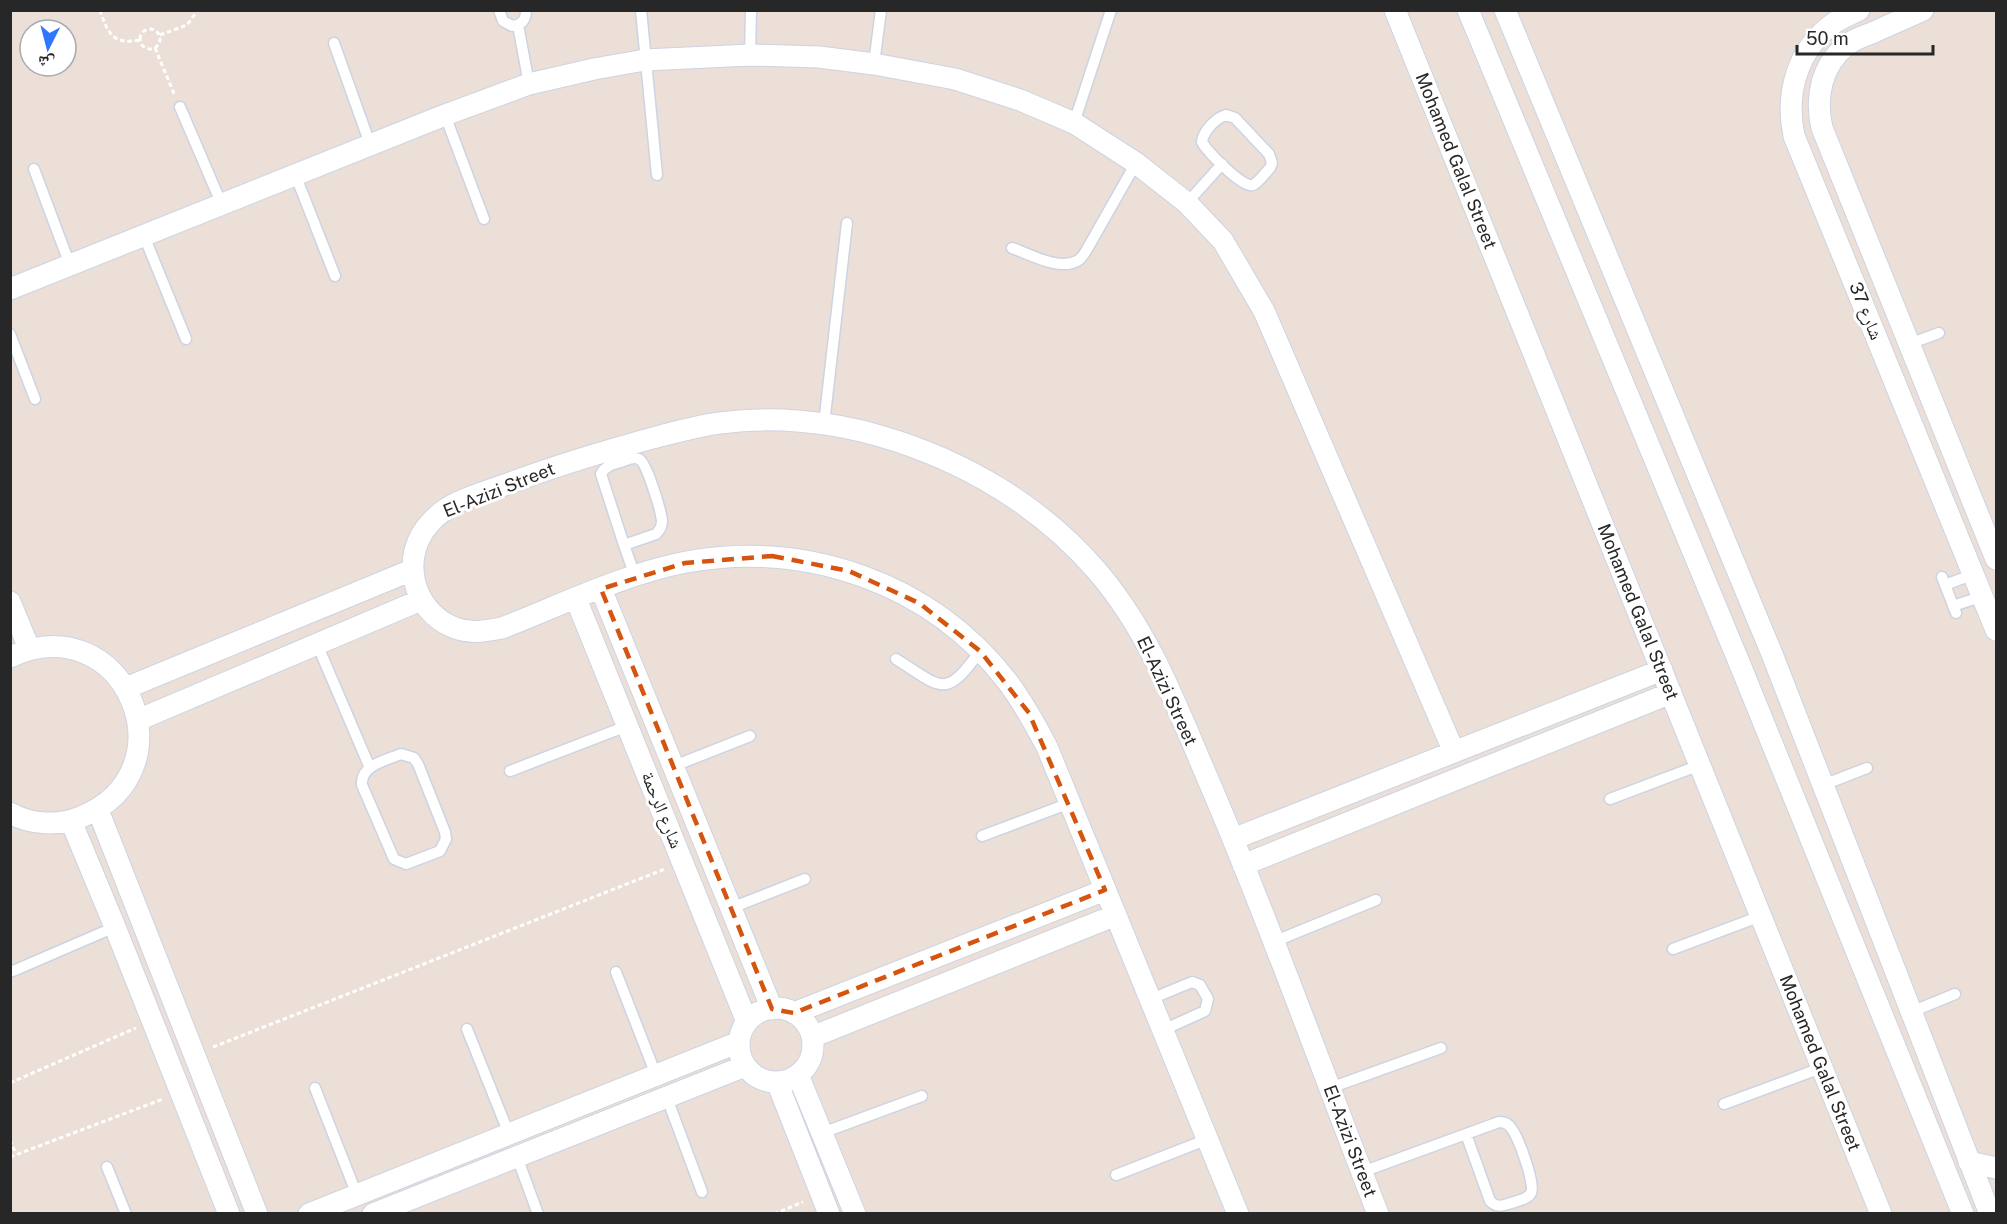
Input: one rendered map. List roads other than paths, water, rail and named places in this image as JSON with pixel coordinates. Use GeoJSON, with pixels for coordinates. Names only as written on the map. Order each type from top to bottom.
{"type":"FeatureCollection","features":[{"type":"Feature","properties":{"kind":"street","name":"Mohamed Galal Street"},"geometry":{"type":"LineString","coordinates":[[1395,10],[1881,1214]]}},
{"type":"Feature","properties":{"kind":"street"},"geometry":{"type":"LineString","coordinates":[[1468,10],[1741,667],[1963,1214]]}},
{"type":"Feature","properties":{"kind":"street"},"geometry":{"type":"LineString","coordinates":[[1505,10],[1773,654],[1990,1214]]}},
{"type":"Feature","properties":{"kind":"street","name":"شارع 37"},"geometry":{"type":"LineString","coordinates":[[1859,10],[1823,32],[1803,58],[1792,88],[1791,120],[1794,136],[1996,630]]}},
{"type":"Feature","properties":{"kind":"street","name":"شارع 37"},"geometry":{"type":"LineString","coordinates":[[1923,10],[1849,43],[1837,54],[1822,82],[1819,113],[1822,128],[1996,559]]}},
{"type":"Feature","properties":{"kind":"street"},"geometry":{"type":"LineString","coordinates":[[10,289],[445,115],[529,84],[594,69],[645,60],[750,55],[819,57],[874,63],[955,79],[1020,100],[1074,123],[1136,163],[1188,203],[1223,241],[1264,311],[1454,752]]}},
{"type":"Feature","properties":{"kind":"street"},"geometry":{"type":"LineString","coordinates":[[1898,388],[1922,377]]}},
{"type":"Feature","properties":{"kind":"street","name":"El-Azizi Street"},"geometry":{"type":"LineString","coordinates":[[1238,1214],[1047,747],[1029,713],[980,651],[920,603],[885,585],[849,571],[811,561],[772,556],[733,555],[685,563],[635,576],[502,628],[479,633],[456,629],[436,618],[421,600],[415,585],[412,570],[414,551],[421,534],[432,519],[449,507],[618,447],[720,423],[772,420],[824,424],[876,434],[926,450],[973,472],[1018,500],[1059,532],[1088,562],[1128,611],[1155,656],[1233,838],[1378,1214]]}},
{"type":"Feature","properties":{"kind":"street"},"geometry":{"type":"LineString","coordinates":[[126,688],[412,570]]}},
{"type":"Feature","properties":{"kind":"street","name":"شارع الرحمة"},"geometry":{"type":"LineString","coordinates":[[602,589],[772,1009]]}},
{"type":"Feature","properties":{"kind":"street","name":"شارع الرحمة"},"geometry":{"type":"LineString","coordinates":[[576,599],[747,1022]]}},
{"type":"Feature","properties":{"kind":"street"},"geometry":{"type":"LineString","coordinates":[[138,720],[421,600]]}},
{"type":"Feature","properties":{"kind":"street"},"geometry":{"type":"LineString","coordinates":[[10,602],[20,652],[51,646],[73,649],[94,657],[112,670],[126,688],[138,720],[139,746],[132,771],[118,793],[98,810],[70,821],[44,823],[17,817],[10,813]]}},
{"type":"Feature","properties":{"kind":"street"},"geometry":{"type":"LineString","coordinates":[[1741,667],[1773,654]]}},
{"type":"Feature","properties":{"kind":"street"},"geometry":{"type":"LineString","coordinates":[[1233,838],[1662,670]]}},
{"type":"Feature","properties":{"kind":"street"},"geometry":{"type":"LineString","coordinates":[[1243,865],[1671,693]]}},
{"type":"Feature","properties":{"kind":"street"},"geometry":{"type":"LineString","coordinates":[[98,810],[258,1214]]}},
{"type":"Feature","properties":{"kind":"street"},"geometry":{"type":"LineString","coordinates":[[70,821],[115,927],[228,1214]]}},
{"type":"Feature","properties":{"kind":"street"},"geometry":{"type":"LineString","coordinates":[[794,1013],[1106,890]]}},
{"type":"Feature","properties":{"kind":"street"},"geometry":{"type":"LineString","coordinates":[[812,1037],[1116,915]]}},
{"type":"Feature","properties":{"kind":"street"},"geometry":{"type":"LineString","coordinates":[[772,1009],[794,1013],[802,1019],[812,1037],[811,1057],[806,1067],[789,1080],[777,1082],[754,1075],[745,1066],[740,1054],[739,1042],[747,1022],[763,1011],[772,1009]]}},
{"type":"Feature","properties":{"kind":"street"},"geometry":{"type":"LineString","coordinates":[[309,1214],[739,1042]]}},
{"type":"Feature","properties":{"kind":"street"},"geometry":{"type":"LineString","coordinates":[[373,1214],[745,1066]]}},
{"type":"Feature","properties":{"kind":"street"},"geometry":{"type":"LineString","coordinates":[[798,1075],[855,1214]]}},
{"type":"Feature","properties":{"kind":"street"},"geometry":{"type":"LineString","coordinates":[[777,1082],[825,1204]]}},
{"type":"Feature","properties":{"kind":"street"},"geometry":{"type":"LineString","coordinates":[[1969,1162],[1996,1168]]}},
{"type":"Feature","properties":{"kind":"lane"},"geometry":{"type":"LineString","coordinates":[[499,10],[503,21],[507,24],[518,25],[526,18],[526,10]]}},
{"type":"Feature","properties":{"kind":"lane"},"geometry":{"type":"LineString","coordinates":[[641,10],[657,175]]}},
{"type":"Feature","properties":{"kind":"lane"},"geometry":{"type":"LineString","coordinates":[[750,55],[751,10]]}},
{"type":"Feature","properties":{"kind":"lane"},"geometry":{"type":"LineString","coordinates":[[874,63],[881,10]]}},
{"type":"Feature","properties":{"kind":"lane"},"geometry":{"type":"LineString","coordinates":[[1074,123],[1112,10]]}},
{"type":"Feature","properties":{"kind":"lane"},"geometry":{"type":"LineString","coordinates":[[518,25],[529,84]]}},
{"type":"Feature","properties":{"kind":"lane"},"geometry":{"type":"LineString","coordinates":[[334,43],[370,144]]}},
{"type":"Feature","properties":{"kind":"lane"},"geometry":{"type":"LineString","coordinates":[[180,107],[222,205]]}},
{"type":"Feature","properties":{"kind":"lane"},"geometry":{"type":"LineString","coordinates":[[445,115],[484,219]]}},
{"type":"Feature","properties":{"kind":"lane"},"geometry":{"type":"LineString","coordinates":[[1226,115],[1235,118],[1269,154],[1272,163],[1253,185],[1248,186],[1240,182],[1222,164],[1204,146],[1202,138],[1222,116],[1226,115]]}},
{"type":"Feature","properties":{"kind":"lane"},"geometry":{"type":"LineString","coordinates":[[1012,248],[1056,263],[1067,264],[1078,261],[1136,163]]}},
{"type":"Feature","properties":{"kind":"lane"},"geometry":{"type":"LineString","coordinates":[[1188,203],[1222,164]]}},
{"type":"Feature","properties":{"kind":"lane"},"geometry":{"type":"LineString","coordinates":[[34,169],[70,265]]}},
{"type":"Feature","properties":{"kind":"lane"},"geometry":{"type":"LineString","coordinates":[[295,174],[335,276]]}},
{"type":"Feature","properties":{"kind":"lane"},"geometry":{"type":"LineString","coordinates":[[824,424],[847,223]]}},
{"type":"Feature","properties":{"kind":"lane"},"geometry":{"type":"LineString","coordinates":[[144,236],[186,339]]}},
{"type":"Feature","properties":{"kind":"lane"},"geometry":{"type":"LineString","coordinates":[[1909,344],[1939,333]]}},
{"type":"Feature","properties":{"kind":"lane"},"geometry":{"type":"LineString","coordinates":[[10,334],[35,399]]}},
{"type":"Feature","properties":{"kind":"lane"},"geometry":{"type":"LineString","coordinates":[[624,545],[656,534],[662,525],[646,466],[634,457],[603,469],[601,474],[624,545],[635,576]]}},
{"type":"Feature","properties":{"kind":"lane"},"geometry":{"type":"LineString","coordinates":[[1974,574],[1944,581],[1955,609],[1983,596]]}},
{"type":"Feature","properties":{"kind":"lane"},"geometry":{"type":"LineString","coordinates":[[317,644],[370,768]]}},
{"type":"Feature","properties":{"kind":"lane"},"geometry":{"type":"LineString","coordinates":[[896,659],[936,684],[946,685],[963,675],[980,651]]}},
{"type":"Feature","properties":{"kind":"lane"},"geometry":{"type":"LineString","coordinates":[[510,771],[627,726]]}},
{"type":"Feature","properties":{"kind":"lane"},"geometry":{"type":"LineString","coordinates":[[674,766],[750,736]]}},
{"type":"Feature","properties":{"kind":"lane"},"geometry":{"type":"LineString","coordinates":[[401,754],[414,758],[445,832],[444,845],[440,851],[406,864],[394,859],[362,785],[363,772],[370,768],[401,754]]}},
{"type":"Feature","properties":{"kind":"lane"},"geometry":{"type":"LineString","coordinates":[[1610,799],[1700,765]]}},
{"type":"Feature","properties":{"kind":"lane"},"geometry":{"type":"LineString","coordinates":[[1823,785],[1867,768]]}},
{"type":"Feature","properties":{"kind":"lane"},"geometry":{"type":"LineString","coordinates":[[982,836],[1070,803]]}},
{"type":"Feature","properties":{"kind":"lane"},"geometry":{"type":"LineString","coordinates":[[731,908],[805,879]]}},
{"type":"Feature","properties":{"kind":"lane"},"geometry":{"type":"LineString","coordinates":[[1273,942],[1376,900]]}},
{"type":"Feature","properties":{"kind":"lane"},"geometry":{"type":"LineString","coordinates":[[1672,949],[1761,916]]}},
{"type":"Feature","properties":{"kind":"lane"},"geometry":{"type":"LineString","coordinates":[[13,971],[115,927]]}},
{"type":"Feature","properties":{"kind":"lane"},"geometry":{"type":"LineString","coordinates":[[616,972],[656,1075]]}},
{"type":"Feature","properties":{"kind":"lane"},"geometry":{"type":"LineString","coordinates":[[1151,999],[1192,982],[1200,985],[1208,999],[1205,1011],[1163,1030]]}},
{"type":"Feature","properties":{"kind":"lane"},"geometry":{"type":"LineString","coordinates":[[1911,1012],[1955,994]]}},
{"type":"Feature","properties":{"kind":"lane"},"geometry":{"type":"LineString","coordinates":[[467,1029],[509,1134]]}},
{"type":"Feature","properties":{"kind":"lane"},"geometry":{"type":"LineString","coordinates":[[1330,1088],[1441,1048]]}},
{"type":"Feature","properties":{"kind":"lane"},"geometry":{"type":"LineString","coordinates":[[1724,1104],[1821,1068]]}},
{"type":"Feature","properties":{"kind":"lane"},"geometry":{"type":"LineString","coordinates":[[315,1088],[357,1195]]}},
{"type":"Feature","properties":{"kind":"lane"},"geometry":{"type":"LineString","coordinates":[[822,1133],[922,1095]]}},
{"type":"Feature","properties":{"kind":"lane"},"geometry":{"type":"LineString","coordinates":[[667,1098],[702,1192]]}},
{"type":"Feature","properties":{"kind":"lane"},"geometry":{"type":"LineString","coordinates":[[1362,1173],[1466,1134],[1499,1122],[1509,1125],[1512,1129],[1533,1182],[1529,1196],[1504,1206],[1494,1205],[1490,1201],[1466,1134]]}},
{"type":"Feature","properties":{"kind":"lane"},"geometry":{"type":"LineString","coordinates":[[1116,1175],[1208,1139]]}},
{"type":"Feature","properties":{"kind":"lane"},"geometry":{"type":"LineString","coordinates":[[517,1157],[538,1214]]}},
{"type":"Feature","properties":{"kind":"lane"},"geometry":{"type":"LineString","coordinates":[[107,1167],[126,1214]]}}]}
